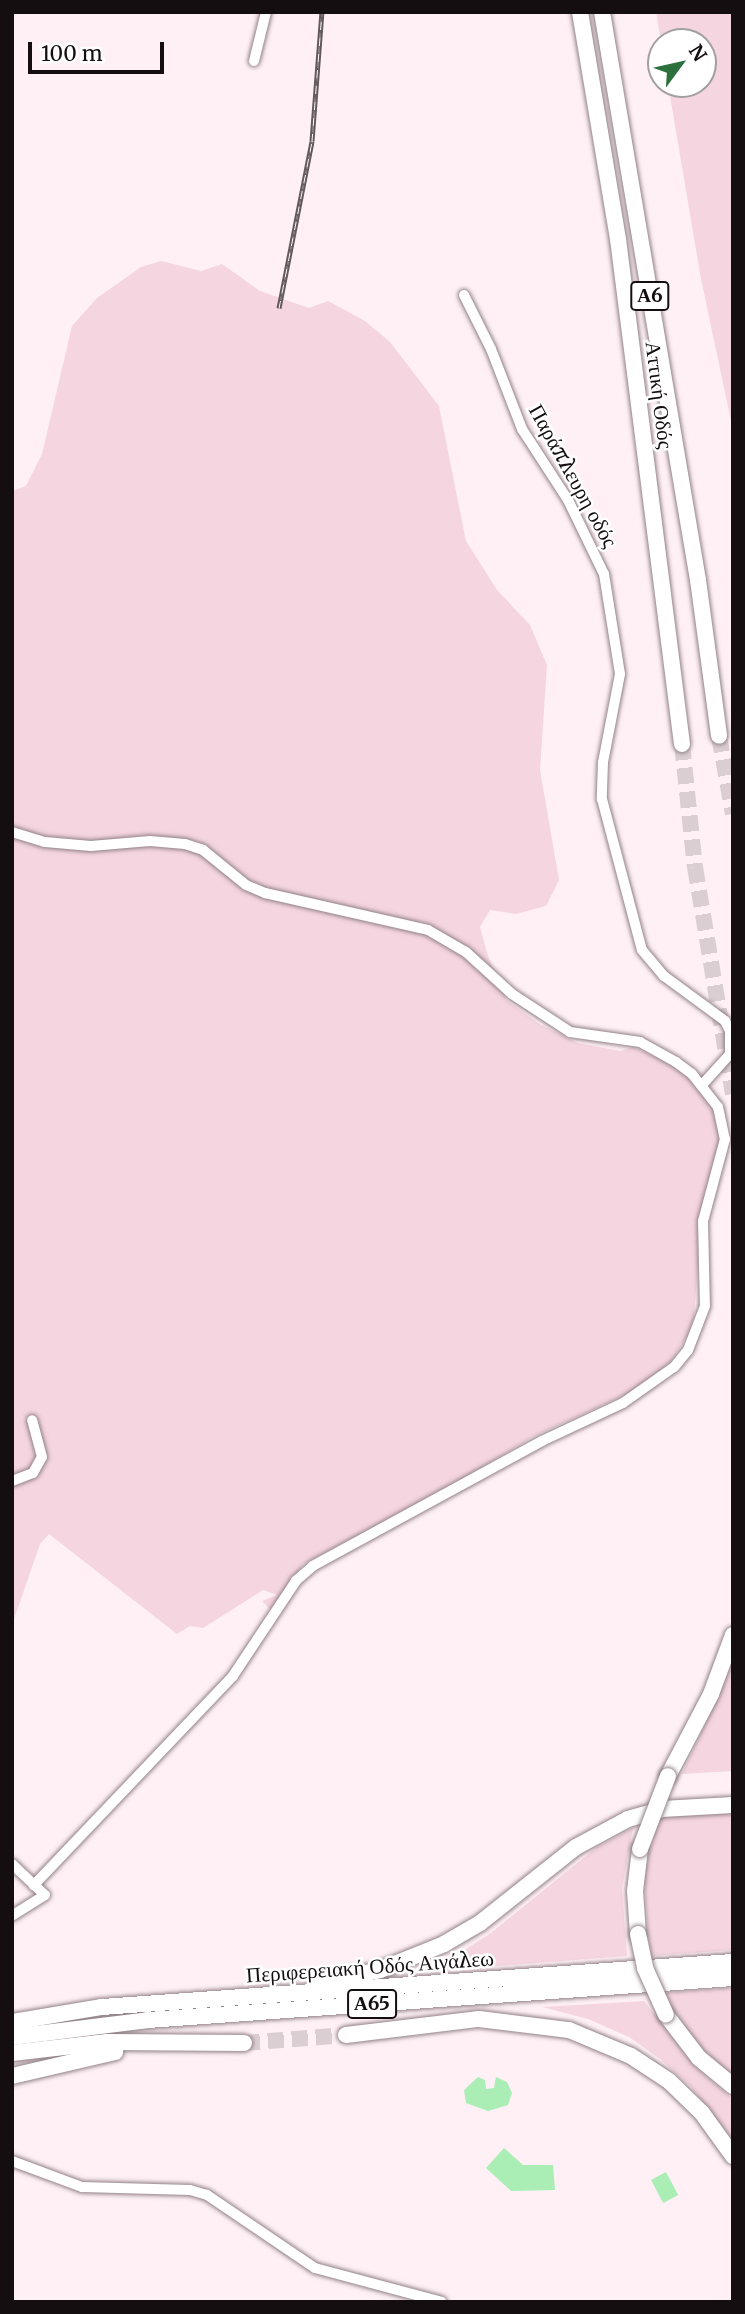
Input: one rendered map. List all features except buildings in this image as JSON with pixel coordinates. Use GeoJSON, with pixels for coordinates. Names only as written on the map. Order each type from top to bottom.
{"type":"FeatureCollection","features":[{"type":"Feature","properties":{"kind":"highway","name":"Αττική Οδός"},"geometry":{"type":"LineString","coordinates":[[580,12],[618,239],[682,744]]}},
{"type":"Feature","properties":{"kind":"highway","name":"Αττική Οδός"},"geometry":{"type":"LineString","coordinates":[[602,12],[698,580],[719,736]]}},
{"type":"Feature","properties":{"kind":"highway"},"geometry":{"type":"LineString","coordinates":[[733,1635],[712,1694],[668,1776],[640,1849],[635,1891],[638,1934],[645,1968],[666,2015],[699,2058],[733,2087]]}},
{"type":"Feature","properties":{"kind":"highway"},"geometry":{"type":"LineString","coordinates":[[204,2001],[329,1982],[405,1962],[480,1923],[559,1858],[611,1826],[662,1809],[733,1805]]}},
{"type":"Feature","properties":{"kind":"highway","name":"Περιφερειακή Οδός Αιγάλεω"},"geometry":{"type":"LineString","coordinates":[[12,2022],[102,2007],[733,1962]]}},
{"type":"Feature","properties":{"kind":"highway","name":"Περιφερειακή Οδός Αιγάλεω"},"geometry":{"type":"LineString","coordinates":[[12,2038],[148,2020],[733,1978]]}},
{"type":"Feature","properties":{"kind":"highway"},"geometry":{"type":"LineString","coordinates":[[12,2015],[45,2017]]}},
{"type":"Feature","properties":{"kind":"highway"},"geometry":{"type":"LineString","coordinates":[[346,2035],[479,2019],[569,2030],[602,2041],[660,2074],[702,2113],[733,2156]]}},
{"type":"Feature","properties":{"kind":"highway"},"geometry":{"type":"LineString","coordinates":[[12,2053],[107,2042],[244,2043]]}},
{"type":"Feature","properties":{"kind":"highway"},"geometry":{"type":"LineString","coordinates":[[12,2076],[100,2053],[216,2043]]}},
{"type":"Feature","properties":{"kind":"street"},"geometry":{"type":"LineString","coordinates":[[254,61],[266,12]]}},
{"type":"Feature","properties":{"kind":"street","name":"Παράπλευρη οδός"},"geometry":{"type":"LineString","coordinates":[[464,295],[491,349],[522,429],[568,500],[604,574],[620,674],[603,762],[602,799],[642,950],[664,976],[715,1013],[730,1031],[730,1054],[702,1085]]}},
{"type":"Feature","properties":{"kind":"street"},"geometry":{"type":"LineString","coordinates":[[12,832],[45,842],[91,846],[150,841],[185,844],[203,850],[246,885],[265,893],[428,930],[466,952],[545,1019],[597,1039],[645,1043],[702,1085],[728,1115],[725,1139],[703,1221],[705,1306],[688,1350],[674,1367],[623,1404],[542,1441],[313,1566],[296,1581],[233,1676],[34,1885]]}},
{"type":"Feature","properties":{"kind":"street"},"geometry":{"type":"LineString","coordinates":[[12,1481],[33,1473],[42,1457],[32,1420]]}},
{"type":"Feature","properties":{"kind":"street"},"geometry":{"type":"LineString","coordinates":[[12,1864],[45,1895],[12,1916]]}},
{"type":"Feature","properties":{"kind":"street"},"geometry":{"type":"LineString","coordinates":[[12,2161],[82,2187],[190,2190],[207,2195],[315,2268],[442,2302]]}},
{"type":"Feature","properties":{"kind":"shaded area"},"geometry":{"type":"Polygon","coordinates":[[[656,12],[733,12],[733,430],[701,279],[670,98],[717,98],[717,28],[659,28],[656,12]]]}},
{"type":"Feature","properties":{"kind":"shaded area"},"geometry":{"type":"Polygon","coordinates":[[[161,261],[201,271],[222,264],[260,291],[309,308],[328,301],[365,321],[390,342],[439,406],[466,541],[497,590],[530,625],[547,665],[540,770],[559,880],[546,906],[516,914],[490,910],[480,927],[487,953],[506,1000],[541,1025],[578,1043],[620,1051],[633,1047],[677,1066],[708,1097],[723,1135],[718,1136],[720,1148],[703,1203],[693,1327],[670,1363],[631,1392],[532,1437],[434,1496],[303,1564],[273,1612],[262,1601],[277,1595],[263,1590],[203,1628],[190,1626],[177,1634],[49,1534],[40,1544],[12,1625],[12,491],[26,486],[42,454],[72,326],[97,298],[141,267],[161,261]]]}},
{"type":"Feature","properties":{"kind":"shaded area"},"geometry":{"type":"Polygon","coordinates":[[[733,1659],[733,1771],[682,1774],[720,1692],[733,1659]]]}},
{"type":"Feature","properties":{"kind":"shaded area"},"geometry":{"type":"Polygon","coordinates":[[[733,1813],[733,1950],[650,1956],[644,1875],[659,1816],[733,1813]]]}},
{"type":"Feature","properties":{"kind":"shaded area"},"geometry":{"type":"Polygon","coordinates":[[[633,1828],[622,1888],[627,1956],[432,1971],[491,1933],[597,1847],[633,1828]]]}},
{"type":"Feature","properties":{"kind":"shaded area"},"geometry":{"type":"Polygon","coordinates":[[[733,1988],[733,2078],[701,2050],[663,1993],[733,1988]]]}},
{"type":"Feature","properties":{"kind":"shaded area"},"geometry":{"type":"Polygon","coordinates":[[[644,2001],[695,2067],[733,2099],[733,2140],[691,2087],[660,2059],[629,2037],[588,2019],[542,2007],[644,2001]]]}},
{"type":"Feature","properties":{"kind":"shaded area"},"geometry":{"type":"Polygon","coordinates":[[[478,2077],[485,2080],[486,2089],[494,2088],[496,2077],[507,2082],[512,2093],[508,2105],[488,2111],[466,2103],[464,2090],[478,2077]]]}},
{"type":"Feature","properties":{"kind":"shaded area"},"geometry":{"type":"Polygon","coordinates":[[[504,2148],[523,2165],[553,2165],[555,2190],[511,2191],[486,2168],[504,2148]]]}},
{"type":"Feature","properties":{"kind":"shaded area"},"geometry":{"type":"Polygon","coordinates":[[[666,2172],[678,2195],[663,2203],[651,2180],[666,2172]]]}},
{"type":"Feature","properties":{"kind":"tunnel"},"geometry":{"type":"LineString","coordinates":[[719,736],[733,814]]}},
{"type":"Feature","properties":{"kind":"tunnel"},"geometry":{"type":"LineString","coordinates":[[682,744],[695,867],[733,1094]]}},
{"type":"Feature","properties":{"kind":"tunnel"},"geometry":{"type":"LineString","coordinates":[[244,2043],[346,2035]]}},
{"type":"Feature","properties":{"kind":"railway"},"geometry":{"type":"LineString","coordinates":[[279,308],[312,141],[322,12]]}}]}
